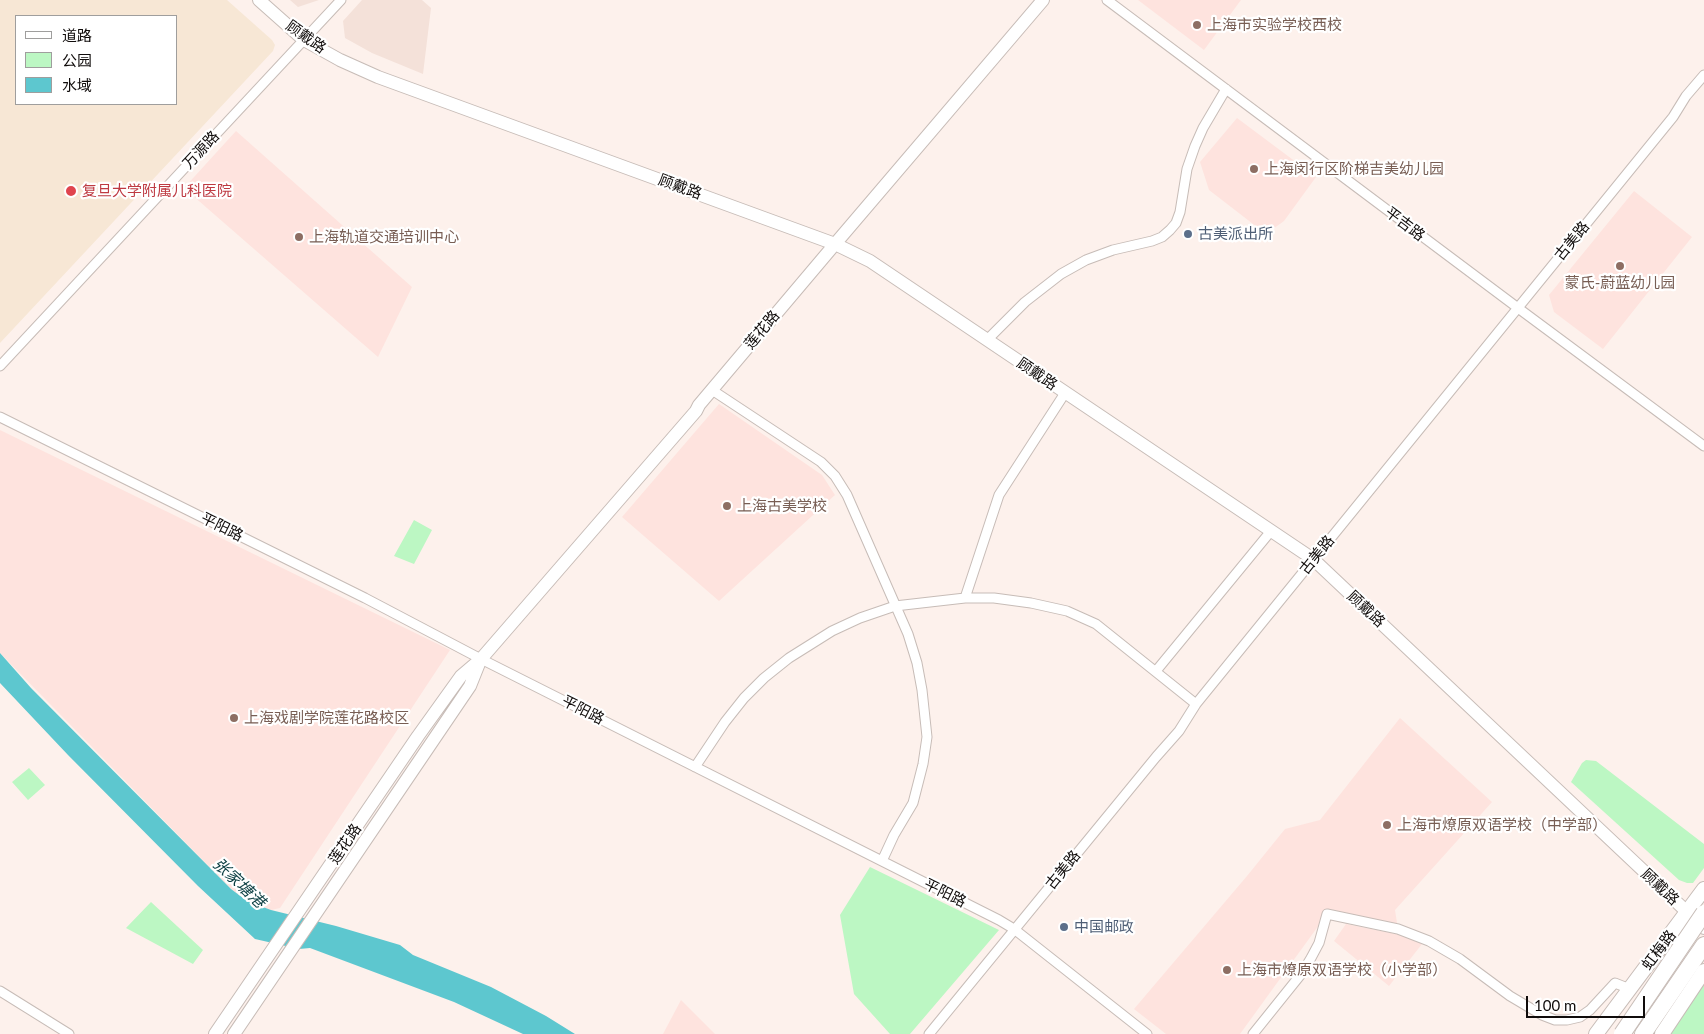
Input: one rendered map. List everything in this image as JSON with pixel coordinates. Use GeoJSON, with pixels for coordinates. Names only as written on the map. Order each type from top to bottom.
{"type":"FeatureCollection","features":[{"type":"Feature","properties":{"kind":"highway"},"geometry":{"type":"LineString","coordinates":[[1622,1034],[1703,922]]}},
{"type":"Feature","properties":{"kind":"highway"},"geometry":{"type":"LineString","coordinates":[[1643,1034],[1704,946]]}},
{"type":"Feature","properties":{"kind":"highway"},"geometry":{"type":"LineString","coordinates":[[1650,1034],[1704,946]]}},
{"type":"Feature","properties":{"kind":"main road","name":"顾戴路"},"geometry":{"type":"LineString","coordinates":[[259,0],[304,40],[340,60],[378,77],[834,244],[870,261],[1314,560],[1686,913],[1703,922]]}},
{"type":"Feature","properties":{"kind":"main road","name":"莲花路"},"geometry":{"type":"LineString","coordinates":[[215,1034],[461,676],[481,659],[696,411],[834,244],[1043,0]]}},
{"type":"Feature","properties":{"kind":"main road","name":"莲花路"},"geometry":{"type":"LineString","coordinates":[[234,1034],[470,686],[481,659]]}},
{"type":"Feature","properties":{"kind":"main road","name":"虹梅路"},"geometry":{"type":"LineString","coordinates":[[1596,1034],[1704,889]]}},
{"type":"Feature","properties":{"kind":"main road","name":"虹梅路"},"geometry":{"type":"LineString","coordinates":[[1618,1034],[1703,922]]}},
{"type":"Feature","properties":{"kind":"main road"},"geometry":{"type":"LineString","coordinates":[[1662,1034],[1704,971]]}},
{"type":"Feature","properties":{"kind":"street","name":"万源路"},"geometry":{"type":"LineString","coordinates":[[0,366],[341,0]]}},
{"type":"Feature","properties":{"kind":"street","name":"平吉路"},"geometry":{"type":"LineString","coordinates":[[1107,0],[1704,446]]}},
{"type":"Feature","properties":{"kind":"street","name":"古美路"},"geometry":{"type":"LineString","coordinates":[[928,1034],[1179,731],[1196,704],[1518,308],[1704,75]]}},
{"type":"Feature","properties":{"kind":"street"},"geometry":{"type":"LineString","coordinates":[[987,340],[1025,302],[1061,274],[1086,260],[1113,250],[1152,241],[1162,237],[1170,230],[1176,223],[1180,212],[1187,169],[1195,146],[1203,128],[1226,89]]}},
{"type":"Feature","properties":{"kind":"street"},"geometry":{"type":"LineString","coordinates":[[712,390],[821,462],[835,476],[847,496],[908,634],[917,663],[922,690],[927,737],[923,764],[913,803],[882,861]]}},
{"type":"Feature","properties":{"kind":"street"},"geometry":{"type":"LineString","coordinates":[[966,598],[999,495],[1065,393]]}},
{"type":"Feature","properties":{"kind":"street","name":"平阳路"},"geometry":{"type":"LineString","coordinates":[[0,418],[365,598],[481,659],[1000,920],[1147,1034]]}},
{"type":"Feature","properties":{"kind":"street"},"geometry":{"type":"LineString","coordinates":[[1156,671],[1271,531]]}},
{"type":"Feature","properties":{"kind":"street"},"geometry":{"type":"LineString","coordinates":[[695,767],[725,722],[744,698],[788,658],[832,631],[860,618],[895,606],[966,598],[994,598],[1067,611],[1096,624],[1196,704]]}},
{"type":"Feature","properties":{"kind":"street"},"geometry":{"type":"LineString","coordinates":[[1253,1034],[1302,973],[1319,944],[1327,914],[1398,929],[1430,941],[1460,959],[1510,996],[1542,1015],[1555,1020],[1568,1020],[1580,1017],[1590,1010],[1615,983],[1630,989]]}},
{"type":"Feature","properties":{"kind":"street"},"geometry":{"type":"LineString","coordinates":[[0,991],[68,1034]]}},
{"type":"Feature","properties":{"kind":"shaded area","name":"复旦大学附属儿科医院"},"geometry":{"type":"Polygon","coordinates":[[[0,0],[227,0],[272,40],[275,45],[273,51],[0,343],[0,0]]]}},
{"type":"Feature","properties":{"kind":"shaded area"},"geometry":{"type":"Polygon","coordinates":[[[290,0],[319,0],[298,7],[290,0]]]}},
{"type":"Feature","properties":{"kind":"shaded area"},"geometry":{"type":"Polygon","coordinates":[[[362,0],[422,0],[431,8],[423,74],[372,53],[345,38],[343,21],[362,0]]]}},
{"type":"Feature","properties":{"kind":"shaded area","name":"上海市实验学校西校"},"geometry":{"type":"Polygon","coordinates":[[[1138,0],[1241,0],[1204,50],[1138,0]]]}},
{"type":"Feature","properties":{"kind":"shaded area","name":"上海闵行区阶梯吉美幼儿园"},"geometry":{"type":"Polygon","coordinates":[[[1237,118],[1316,177],[1284,221],[1266,234],[1209,190],[1200,162],[1237,118]]]}},
{"type":"Feature","properties":{"kind":"shaded area","name":"上海轨道交通培训中心"},"geometry":{"type":"Polygon","coordinates":[[[236,131],[412,287],[378,357],[184,188],[236,131]]]}},
{"type":"Feature","properties":{"kind":"shaded area","name":"蒙氏-蔚蓝幼儿园"},"geometry":{"type":"Polygon","coordinates":[[[1634,191],[1692,237],[1603,349],[1554,312],[1549,295],[1634,191]]]}},
{"type":"Feature","properties":{"kind":"shaded area","name":"上海古美学校"},"geometry":{"type":"Polygon","coordinates":[[[719,404],[822,475],[835,495],[719,601],[622,517],[719,404]]]}},
{"type":"Feature","properties":{"kind":"shaded area","name":"上海戏剧学院莲花路校区"},"geometry":{"type":"Polygon","coordinates":[[[0,430],[450,650],[280,908],[271,910],[247,901],[231,889],[0,653],[0,430]]]}},
{"type":"Feature","properties":{"kind":"shaded area","name":"上海市燎原双语学校（中学部）"},"geometry":{"type":"Polygon","coordinates":[[[1400,718],[1492,802],[1395,910],[1398,929],[1327,914],[1240,1034],[1166,1034],[1134,1009],[1285,829],[1320,820],[1400,718]]]}},
{"type":"Feature","properties":{"kind":"shaded area"},"geometry":{"type":"Polygon","coordinates":[[[1346,924],[1401,935],[1422,944],[1389,986],[1334,941],[1346,924]]]}},
{"type":"Feature","properties":{"kind":"shaded area"},"geometry":{"type":"Polygon","coordinates":[[[681,1000],[715,1034],[663,1034],[681,1000]]]}},
{"type":"Feature","properties":{"kind":"green space"},"geometry":{"type":"Polygon","coordinates":[[[414,520],[432,530],[414,564],[394,556],[414,520]]]}},
{"type":"Feature","properties":{"kind":"green space"},"geometry":{"type":"Polygon","coordinates":[[[1586,760],[1596,761],[1704,844],[1704,868],[1693,883],[1679,880],[1571,782],[1582,763],[1586,760]]]}},
{"type":"Feature","properties":{"kind":"green space"},"geometry":{"type":"Polygon","coordinates":[[[29,768],[45,785],[28,800],[12,782],[29,768]]]}},
{"type":"Feature","properties":{"kind":"green space"},"geometry":{"type":"Polygon","coordinates":[[[870,867],[999,930],[910,1034],[890,1034],[854,994],[840,915],[870,867]]]}},
{"type":"Feature","properties":{"kind":"green space"},"geometry":{"type":"Polygon","coordinates":[[[151,902],[203,950],[193,964],[126,928],[151,902]]]}},
{"type":"Feature","properties":{"kind":"green space"},"geometry":{"type":"Polygon","coordinates":[[[1704,982],[1704,1034],[1670,1034],[1704,982]]]}},
{"type":"Feature","properties":{"kind":"water"},"geometry":{"type":"Polygon","coordinates":[[[0,653],[31,688],[231,889],[247,901],[271,910],[336,926],[400,945],[413,955],[491,987],[546,1016],[575,1034],[523,1034],[454,1002],[310,948],[299,949],[255,939],[198,886],[68,755],[0,683],[0,653]]]}},
{"type":"Feature","properties":{"kind":"place","name":"上海市实验学校西校"},"geometry":{"type":"Point","coordinates":[1197,25]}},
{"type":"Feature","properties":{"kind":"place","name":"上海闵行区阶梯吉美幼儿园"},"geometry":{"type":"Point","coordinates":[1254,169]}},
{"type":"Feature","properties":{"kind":"place","name":"复旦大学附属儿科医院"},"geometry":{"type":"Point","coordinates":[71,191]}},
{"type":"Feature","properties":{"kind":"place","name":"古美派出所"},"geometry":{"type":"Point","coordinates":[1188,234]}},
{"type":"Feature","properties":{"kind":"place","name":"上海轨道交通培训中心"},"geometry":{"type":"Point","coordinates":[299,237]}},
{"type":"Feature","properties":{"kind":"place","name":"蒙氏-蔚蓝幼儿园"},"geometry":{"type":"Point","coordinates":[1620,266]}},
{"type":"Feature","properties":{"kind":"place","name":"上海古美学校"},"geometry":{"type":"Point","coordinates":[727,506]}},
{"type":"Feature","properties":{"kind":"place","name":"上海戏剧学院莲花路校区"},"geometry":{"type":"Point","coordinates":[234,718]}},
{"type":"Feature","properties":{"kind":"place","name":"上海市燎原双语学校（中学部）"},"geometry":{"type":"Point","coordinates":[1387,825]}},
{"type":"Feature","properties":{"kind":"place","name":"中国邮政"},"geometry":{"type":"Point","coordinates":[1064,927]}},
{"type":"Feature","properties":{"kind":"place","name":"上海市燎原双语学校（小学部）"},"geometry":{"type":"Point","coordinates":[1227,970]}},
{"type":"Feature","properties":{"kind":"water label","name":"张家塘港"},"geometry":{"type":"Point","coordinates":[239,883]}}]}
